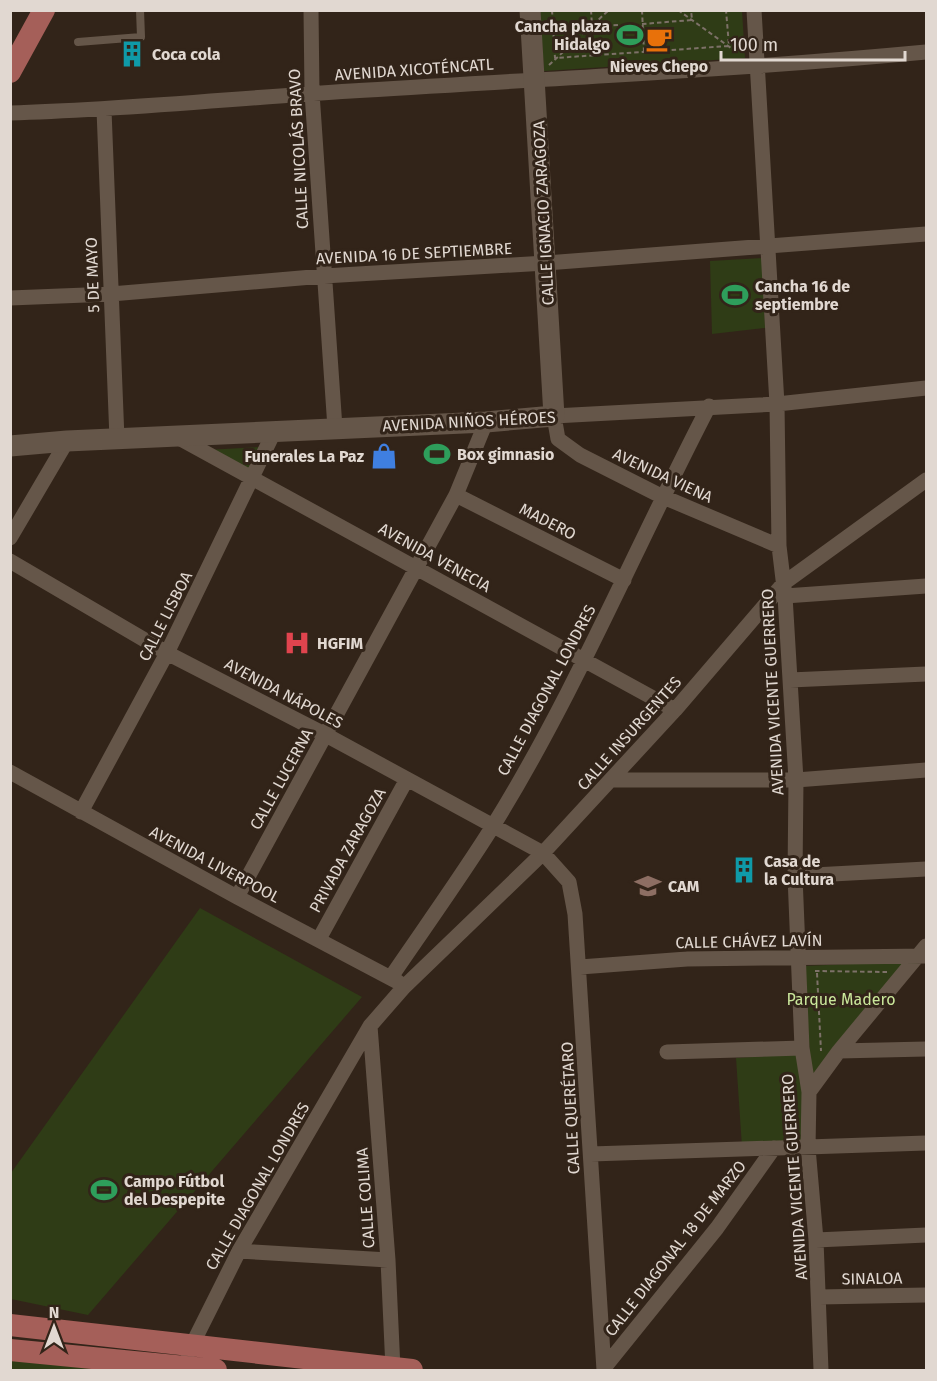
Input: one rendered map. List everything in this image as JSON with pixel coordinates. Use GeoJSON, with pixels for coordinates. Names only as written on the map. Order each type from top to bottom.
{"type":"FeatureCollection","features":[{"type":"Feature","properties":{"kind":"main road"},"geometry":{"type":"LineString","coordinates":[[10,72],[44,10]]}},
{"type":"Feature","properties":{"kind":"main road"},"geometry":{"type":"LineString","coordinates":[[10,1325],[402,1370]]}},
{"type":"Feature","properties":{"kind":"main road"},"geometry":{"type":"LineString","coordinates":[[10,1350],[132,1366],[182,1367],[216,1371]]}},
{"type":"Feature","properties":{"kind":"street","name":"CALLE NICOLÁS BRAVO"},"geometry":{"type":"LineString","coordinates":[[311,10],[312,93],[335,428]]}},
{"type":"Feature","properties":{"kind":"street","name":"CALLE IGNACIO ZARAGOZA"},"geometry":{"type":"LineString","coordinates":[[530,10],[554,416]]}},
{"type":"Feature","properties":{"kind":"street","name":"AVENIDA VICENTE GUERRERO"},"geometry":{"type":"LineString","coordinates":[[754,10],[777,404],[779,546],[785,590],[796,780],[795,876],[802,1048],[809,1092],[808,1148],[816,1240],[821,1371]]}},
{"type":"Feature","properties":{"kind":"street","name":"AVENIDA XICOTÉNCATL"},"geometry":{"type":"LineString","coordinates":[[10,113],[104,110],[312,93],[758,67],[927,52]]}},
{"type":"Feature","properties":{"kind":"street","name":"5 DE MAYO"},"geometry":{"type":"LineString","coordinates":[[104,110],[117,439]]}},
{"type":"Feature","properties":{"kind":"street","name":"AVENIDA 16 DE SEPTIEMBRE"},"geometry":{"type":"LineString","coordinates":[[10,298],[111,294],[324,276],[546,263],[927,234]]}},
{"type":"Feature","properties":{"kind":"street","name":"AVENIDA NIÑOS HÉROES"},"geometry":{"type":"LineString","coordinates":[[10,446],[67,441],[486,422],[708,406],[777,404],[927,388]]}},
{"type":"Feature","properties":{"kind":"street","name":"CALLE DIAGONAL LONDRES"},"geometry":{"type":"LineString","coordinates":[[391,977],[493,826],[584,661],[662,496],[708,406]]}},
{"type":"Feature","properties":{"kind":"street","name":"AVENIDA VIENA"},"geometry":{"type":"LineString","coordinates":[[554,416],[555,431],[564,446],[662,496],[779,546]]}},
{"type":"Feature","properties":{"kind":"street","name":"CALLE LUCERNA"},"geometry":{"type":"LineString","coordinates":[[237,897],[456,495],[486,422]]}},
{"type":"Feature","properties":{"kind":"street","name":"CALLE LISBOA"},"geometry":{"type":"LineString","coordinates":[[81,812],[167,653],[274,432]]}},
{"type":"Feature","properties":{"kind":"street","name":"AVENIDA VENECIA"},"geometry":{"type":"LineString","coordinates":[[177,437],[252,481],[416,567],[675,710]]}},
{"type":"Feature","properties":{"kind":"street"},"geometry":{"type":"LineString","coordinates":[[10,538],[67,441]]}},
{"type":"Feature","properties":{"kind":"street","name":"CALLE INSURGENTES"},"geometry":{"type":"LineString","coordinates":[[370,1026],[404,987],[543,853],[785,590],[927,480]]}},
{"type":"Feature","properties":{"kind":"street","name":"MADERO"},"geometry":{"type":"LineString","coordinates":[[456,495],[624,580]]}},
{"type":"Feature","properties":{"kind":"street","name":"AVENIDA NÁPOLES"},"geometry":{"type":"LineString","coordinates":[[10,561],[167,653],[326,735],[543,853]]}},
{"type":"Feature","properties":{"kind":"street"},"geometry":{"type":"LineString","coordinates":[[785,590],[927,586]]}},
{"type":"Feature","properties":{"kind":"street"},"geometry":{"type":"LineString","coordinates":[[790,680],[927,674]]}},
{"type":"Feature","properties":{"kind":"street"},"geometry":{"type":"LineString","coordinates":[[611,780],[796,780],[927,770]]}},
{"type":"Feature","properties":{"kind":"street","name":"AVENIDA LIVERPOOL"},"geometry":{"type":"LineString","coordinates":[[10,772],[237,897],[391,977],[404,987]]}},
{"type":"Feature","properties":{"kind":"street","name":"PRIVADA ZARAGOZA"},"geometry":{"type":"LineString","coordinates":[[319,939],[407,779]]}},
{"type":"Feature","properties":{"kind":"street","name":"CALLE QUERÉTARO"},"geometry":{"type":"LineString","coordinates":[[543,853],[569,882],[580,967],[604,1369]]}},
{"type":"Feature","properties":{"kind":"street"},"geometry":{"type":"LineString","coordinates":[[795,876],[927,869]]}},
{"type":"Feature","properties":{"kind":"street"},"geometry":{"type":"LineString","coordinates":[[809,1092],[834,1049],[924,953]]}},
{"type":"Feature","properties":{"kind":"street","name":"CALLE CHÁVEZ LAVÍN"},"geometry":{"type":"LineString","coordinates":[[580,967],[687,959],[800,958],[924,953]]}},
{"type":"Feature","properties":{"kind":"street","name":"CALLE DIAGONAL LONDRES"},"geometry":{"type":"LineString","coordinates":[[182,1367],[191,1344],[239,1251],[370,1026]]}},
{"type":"Feature","properties":{"kind":"street","name":"CALLE COLIMA"},"geometry":{"type":"LineString","coordinates":[[370,1026],[388,1260],[402,1370]]}},
{"type":"Feature","properties":{"kind":"street"},"geometry":{"type":"LineString","coordinates":[[667,1052],[802,1048]]}},
{"type":"Feature","properties":{"kind":"street"},"geometry":{"type":"LineString","coordinates":[[834,1049],[927,1049]]}},
{"type":"Feature","properties":{"kind":"street"},"geometry":{"type":"LineString","coordinates":[[591,1154],[927,1143]]}},
{"type":"Feature","properties":{"kind":"street","name":"CALLE DIAGONAL 18 DE MARZO"},"geometry":{"type":"LineString","coordinates":[[604,1369],[717,1228],[774,1148]]}},
{"type":"Feature","properties":{"kind":"street"},"geometry":{"type":"LineString","coordinates":[[816,1240],[927,1235]]}},
{"type":"Feature","properties":{"kind":"street"},"geometry":{"type":"LineString","coordinates":[[239,1251],[388,1260]]}},
{"type":"Feature","properties":{"kind":"street","name":"SINALOA"},"geometry":{"type":"LineString","coordinates":[[819,1297],[927,1295]]}},
{"type":"Feature","properties":{"kind":"lane"},"geometry":{"type":"LineString","coordinates":[[78,42],[141,38],[140,10]]}},
{"type":"Feature","properties":{"kind":"path"},"geometry":{"type":"LineString","coordinates":[[552,10],[555,58]]}},
{"type":"Feature","properties":{"kind":"path"},"geometry":{"type":"LineString","coordinates":[[591,10],[592,26]]}},
{"type":"Feature","properties":{"kind":"path"},"geometry":{"type":"LineString","coordinates":[[555,58],[609,10]]}},
{"type":"Feature","properties":{"kind":"path"},"geometry":{"type":"LineString","coordinates":[[642,10],[644,52]]}},
{"type":"Feature","properties":{"kind":"path"},"geometry":{"type":"LineString","coordinates":[[678,10],[729,46]]}},
{"type":"Feature","properties":{"kind":"path"},"geometry":{"type":"LineString","coordinates":[[691,10],[692,20]]}},
{"type":"Feature","properties":{"kind":"path"},"geometry":{"type":"LineString","coordinates":[[726,10],[729,46]]}},
{"type":"Feature","properties":{"kind":"path"},"geometry":{"type":"LineString","coordinates":[[642,24],[692,20]]}},
{"type":"Feature","properties":{"kind":"path"},"geometry":{"type":"LineString","coordinates":[[592,26],[619,25]]}},
{"type":"Feature","properties":{"kind":"path"},"geometry":{"type":"LineString","coordinates":[[555,58],[729,46]]}},
{"type":"Feature","properties":{"kind":"path"},"geometry":{"type":"LineString","coordinates":[[834,1049],[821,1055],[817,973],[891,971]]}},
{"type":"Feature","properties":{"kind":"green space"},"geometry":{"type":"Polygon","coordinates":[[[540,11],[742,11],[745,58],[544,71],[540,11]]]}},
{"type":"Feature","properties":{"kind":"green space","name":"Cancha 16 de septiembre"},"geometry":{"type":"Polygon","coordinates":[[[763,258],[765,328],[712,334],[710,261],[763,258]]]}},
{"type":"Feature","properties":{"kind":"green space"},"geometry":{"type":"Polygon","coordinates":[[[260,447],[248,473],[206,450],[260,447]]]}},
{"type":"Feature","properties":{"kind":"green space"},"geometry":{"type":"Polygon","coordinates":[[[200,908],[362,997],[88,1315],[11,1299],[11,1173],[200,908]]]}},
{"type":"Feature","properties":{"kind":"green space","name":"Parque Madero"},"geometry":{"type":"Polygon","coordinates":[[[920,961],[812,1085],[804,966],[920,961]]]}},
{"type":"Feature","properties":{"kind":"green space"},"geometry":{"type":"Polygon","coordinates":[[[799,1054],[805,1093],[802,1148],[742,1147],[736,1058],[799,1054]]]}},
{"type":"Feature","properties":{"kind":"green space"},"geometry":{"type":"Polygon","coordinates":[[[11,1357],[127,1370],[11,1370],[11,1357]]]}},
{"type":"Feature","properties":{"kind":"place","name":"Cancha plaza Hidalgo"},"geometry":{"type":"Point","coordinates":[630,35]}},
{"type":"Feature","properties":{"kind":"place","name":"Nieves Chepo"},"geometry":{"type":"Point","coordinates":[659,39]}},
{"type":"Feature","properties":{"kind":"place","name":"Coca cola"},"geometry":{"type":"Point","coordinates":[132,54]}},
{"type":"Feature","properties":{"kind":"place","name":"Cancha 16 de septiembre"},"geometry":{"type":"Point","coordinates":[735,295]}},
{"type":"Feature","properties":{"kind":"place","name":"Box gimnasio"},"geometry":{"type":"Point","coordinates":[437,454]}},
{"type":"Feature","properties":{"kind":"place","name":"Funerales La Paz"},"geometry":{"type":"Point","coordinates":[384,456]}},
{"type":"Feature","properties":{"kind":"place","name":"HGFIM"},"geometry":{"type":"Point","coordinates":[297,643]}},
{"type":"Feature","properties":{"kind":"place","name":"Casa de la Cultura"},"geometry":{"type":"Point","coordinates":[744,870]}},
{"type":"Feature","properties":{"kind":"place","name":"CAM"},"geometry":{"type":"Point","coordinates":[648,886]}},
{"type":"Feature","properties":{"kind":"place","name":"Campo Fútbol del Despepite"},"geometry":{"type":"Point","coordinates":[104,1190]}}]}
